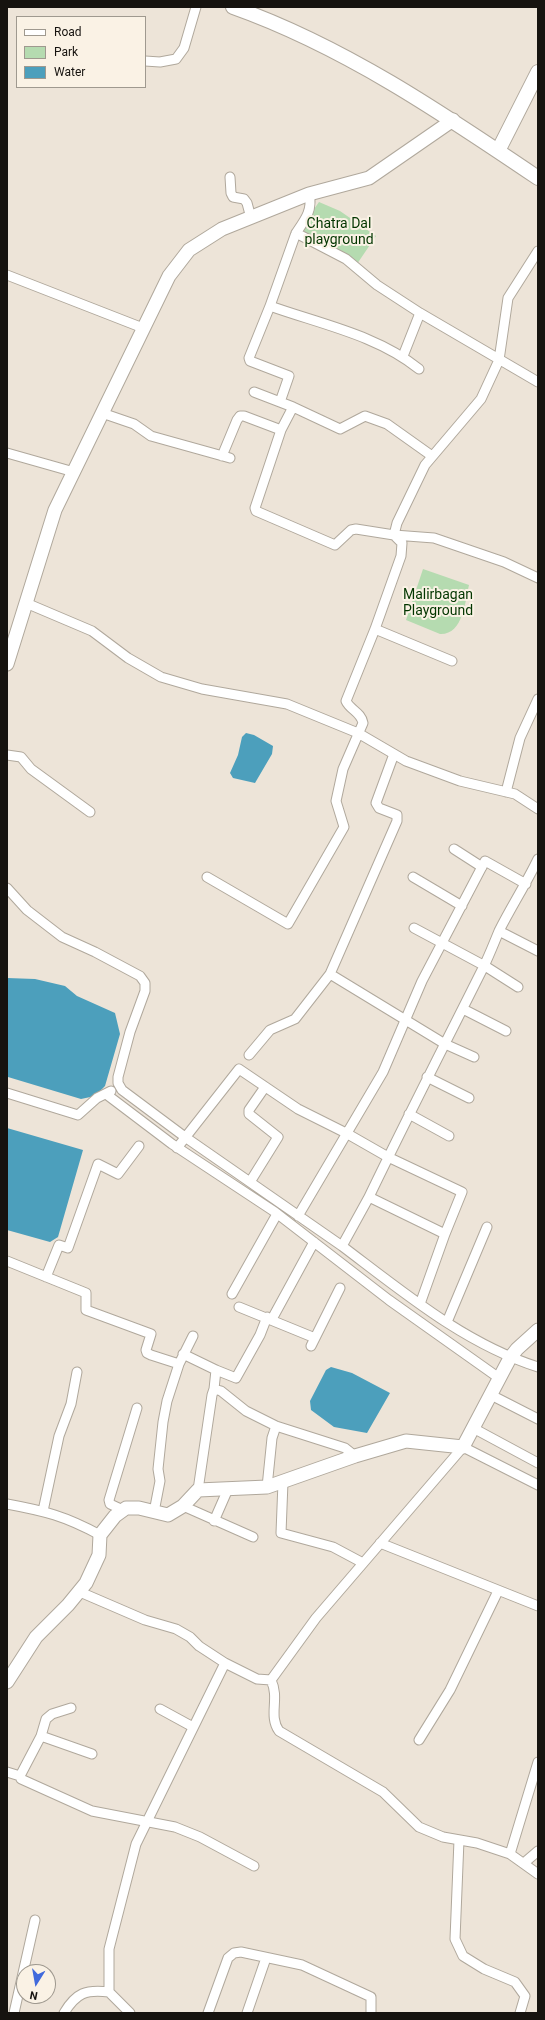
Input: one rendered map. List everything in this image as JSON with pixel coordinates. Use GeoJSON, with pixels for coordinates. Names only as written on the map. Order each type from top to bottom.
{"type":"FeatureCollection","features":[{"type":"Feature","properties":{"kind":"main road"},"geometry":{"type":"LineString","coordinates":[[233,7],[259,16],[340,54],[452,120],[538,178]]}},
{"type":"Feature","properties":{"kind":"main road"},"geometry":{"type":"LineString","coordinates":[[498,150],[538,72]]}},
{"type":"Feature","properties":{"kind":"street"},"geometry":{"type":"LineString","coordinates":[[146,61],[160,62],[176,59],[184,48],[196,7]]}},
{"type":"Feature","properties":{"kind":"street"},"geometry":{"type":"LineString","coordinates":[[7,664],[56,510],[169,276],[189,250],[222,229],[309,194],[369,178],[452,120]]}},
{"type":"Feature","properties":{"kind":"street"},"geometry":{"type":"LineString","coordinates":[[230,177],[231,193],[233,196],[244,199],[247,203],[252,218]]}},
{"type":"Feature","properties":{"kind":"street"},"geometry":{"type":"LineString","coordinates":[[280,402],[289,376],[250,361],[249,358],[270,306],[296,233],[308,215],[311,202],[309,194]]}},
{"type":"Feature","properties":{"kind":"street"},"geometry":{"type":"LineString","coordinates":[[296,233],[346,259],[377,285],[420,313],[538,382]]}},
{"type":"Feature","properties":{"kind":"street"},"geometry":{"type":"LineString","coordinates":[[394,535],[397,523],[425,465],[481,399],[499,360],[508,298],[538,251]]}},
{"type":"Feature","properties":{"kind":"street"},"geometry":{"type":"LineString","coordinates":[[7,275],[143,328]]}},
{"type":"Feature","properties":{"kind":"street"},"geometry":{"type":"LineString","coordinates":[[270,306],[376,342],[403,356],[420,369]]}},
{"type":"Feature","properties":{"kind":"street"},"geometry":{"type":"LineString","coordinates":[[403,356],[420,313]]}},
{"type":"Feature","properties":{"kind":"street"},"geometry":{"type":"LineString","coordinates":[[254,392],[293,407],[340,429],[366,416],[387,424],[432,456]]}},
{"type":"Feature","properties":{"kind":"street"},"geometry":{"type":"LineString","coordinates":[[293,407],[281,430],[255,508],[256,511],[335,545],[351,530],[356,529],[394,535],[434,538],[504,562],[538,578]]}},
{"type":"Feature","properties":{"kind":"street"},"geometry":{"type":"LineString","coordinates":[[102,413],[134,424],[151,436],[226,457],[240,416],[244,416],[281,430]]}},
{"type":"Feature","properties":{"kind":"street"},"geometry":{"type":"LineString","coordinates":[[7,453],[74,472]]}},
{"type":"Feature","properties":{"kind":"street"},"geometry":{"type":"LineString","coordinates":[[207,877],[288,924],[344,827],[336,801],[343,769],[363,723],[362,718],[348,705],[346,701],[375,629],[401,556],[402,543],[394,535]]}},
{"type":"Feature","properties":{"kind":"street"},"geometry":{"type":"LineString","coordinates":[[26,603],[92,631],[128,658],[161,677],[202,689],[287,704],[358,734],[406,761],[460,781],[515,794],[538,807]]}},
{"type":"Feature","properties":{"kind":"street"},"geometry":{"type":"LineString","coordinates":[[375,629],[452,661]]}},
{"type":"Feature","properties":{"kind":"street"},"geometry":{"type":"LineString","coordinates":[[506,792],[520,738],[538,699]]}},
{"type":"Feature","properties":{"kind":"street"},"geometry":{"type":"LineString","coordinates":[[249,1054],[270,1030],[295,1019],[330,974],[397,820],[397,816],[379,808],[376,803],[394,754]]}},
{"type":"Feature","properties":{"kind":"street"},"geometry":{"type":"LineString","coordinates":[[7,755],[20,757],[32,769],[90,812]]}},
{"type":"Feature","properties":{"kind":"street"},"geometry":{"type":"LineString","coordinates":[[454,849],[482,867]]}},
{"type":"Feature","properties":{"kind":"street"},"geometry":{"type":"LineString","coordinates":[[342,1246],[369,1196],[427,1077],[485,966],[500,931],[538,859]]}},
{"type":"Feature","properties":{"kind":"street"},"geometry":{"type":"LineString","coordinates":[[298,1216],[383,1072],[422,981],[485,861],[526,884]]}},
{"type":"Feature","properties":{"kind":"street"},"geometry":{"type":"LineString","coordinates":[[413,878],[462,906]]}},
{"type":"Feature","properties":{"kind":"street"},"geometry":{"type":"LineString","coordinates":[[7,888],[27,910],[62,937],[95,952],[140,976],[145,983],[145,990],[134,1020],[118,1077],[120,1087],[185,1137],[342,1246],[420,1304],[447,1322],[510,1358],[538,1367]]}},
{"type":"Feature","properties":{"kind":"street"},"geometry":{"type":"LineString","coordinates":[[414,928],[485,966],[518,986]]}},
{"type":"Feature","properties":{"kind":"street"},"geometry":{"type":"LineString","coordinates":[[500,931],[538,951]]}},
{"type":"Feature","properties":{"kind":"street"},"geometry":{"type":"LineString","coordinates":[[330,974],[405,1021],[445,1044],[474,1057]]}},
{"type":"Feature","properties":{"kind":"street"},"geometry":{"type":"LineString","coordinates":[[463,1009],[506,1032]]}},
{"type":"Feature","properties":{"kind":"street"},"geometry":{"type":"LineString","coordinates":[[177,1148],[239,1069],[298,1109],[346,1133],[388,1157],[462,1192],[420,1304]]}},
{"type":"Feature","properties":{"kind":"street"},"geometry":{"type":"LineString","coordinates":[[427,1077],[470,1098]]}},
{"type":"Feature","properties":{"kind":"street"},"geometry":{"type":"LineString","coordinates":[[7,1093],[78,1115],[97,1098],[120,1087]]}},
{"type":"Feature","properties":{"kind":"street"},"geometry":{"type":"LineString","coordinates":[[250,1182],[278,1137],[249,1114],[249,1110],[265,1087]]}},
{"type":"Feature","properties":{"kind":"street"},"geometry":{"type":"LineString","coordinates":[[106,1094],[177,1148],[277,1214],[389,1300],[499,1378]]}},
{"type":"Feature","properties":{"kind":"street"},"geometry":{"type":"LineString","coordinates":[[409,1114],[449,1136]]}},
{"type":"Feature","properties":{"kind":"street"},"geometry":{"type":"LineString","coordinates":[[46,1277],[59,1245],[68,1248],[98,1164],[118,1174],[139,1146]]}},
{"type":"Feature","properties":{"kind":"street"},"geometry":{"type":"LineString","coordinates":[[369,1196],[445,1234]]}},
{"type":"Feature","properties":{"kind":"street"},"geometry":{"type":"LineString","coordinates":[[232,1294],[277,1214]]}},
{"type":"Feature","properties":{"kind":"street"},"geometry":{"type":"LineString","coordinates":[[447,1322],[487,1227]]}},
{"type":"Feature","properties":{"kind":"street"},"geometry":{"type":"LineString","coordinates":[[183,1354],[236,1378],[269,1318],[314,1242]]}},
{"type":"Feature","properties":{"kind":"street"},"geometry":{"type":"LineString","coordinates":[[7,1261],[86,1293],[86,1310],[151,1334],[147,1353],[179,1364]]}},
{"type":"Feature","properties":{"kind":"street"},"geometry":{"type":"LineString","coordinates":[[239,1306],[269,1318],[313,1342],[340,1288]]}},
{"type":"Feature","properties":{"kind":"street"},"geometry":{"type":"LineString","coordinates":[[271,1680],[316,1618],[463,1447],[510,1358],[517,1349],[538,1330]]}},
{"type":"Feature","properties":{"kind":"street"},"geometry":{"type":"LineString","coordinates":[[154,1512],[160,1482],[158,1469],[163,1422],[167,1401],[179,1364],[193,1336]]}},
{"type":"Feature","properties":{"kind":"street"},"geometry":{"type":"LineString","coordinates":[[7,1682],[36,1637],[80,1592],[86,1583],[99,1555],[100,1535],[116,1516],[126,1508],[139,1508],[168,1515],[183,1506],[198,1490],[216,1370]]}},
{"type":"Feature","properties":{"kind":"street"},"geometry":{"type":"LineString","coordinates":[[43,1511],[59,1436],[71,1404],[77,1372]]}},
{"type":"Feature","properties":{"kind":"street"},"geometry":{"type":"LineString","coordinates":[[214,1389],[221,1391],[246,1411],[276,1426],[345,1448],[355,1456]]}},
{"type":"Feature","properties":{"kind":"street"},"geometry":{"type":"LineString","coordinates":[[491,1395],[538,1419]]}},
{"type":"Feature","properties":{"kind":"street"},"geometry":{"type":"LineString","coordinates":[[124,1510],[114,1507],[110,1504],[109,1500],[137,1408]]}},
{"type":"Feature","properties":{"kind":"street"},"geometry":{"type":"LineString","coordinates":[[267,1487],[272,1438],[276,1426]]}},
{"type":"Feature","properties":{"kind":"street"},"geometry":{"type":"LineString","coordinates":[[473,1428],[538,1463]]}},
{"type":"Feature","properties":{"kind":"street"},"geometry":{"type":"LineString","coordinates":[[198,1490],[267,1487],[355,1456],[406,1441],[463,1447],[538,1486]]}},
{"type":"Feature","properties":{"kind":"street"},"geometry":{"type":"LineString","coordinates":[[283,1482],[281,1533],[333,1547],[363,1563]]}},
{"type":"Feature","properties":{"kind":"street"},"geometry":{"type":"LineString","coordinates":[[214,1520],[228,1489]]}},
{"type":"Feature","properties":{"kind":"street"},"geometry":{"type":"LineString","coordinates":[[7,1504],[43,1511],[74,1521],[100,1535]]}},
{"type":"Feature","properties":{"kind":"street"},"geometry":{"type":"LineString","coordinates":[[183,1506],[253,1537]]}},
{"type":"Feature","properties":{"kind":"street"},"geometry":{"type":"LineString","coordinates":[[380,1543],[538,1606]]}},
{"type":"Feature","properties":{"kind":"street"},"geometry":{"type":"LineString","coordinates":[[419,1740],[450,1690],[498,1591]]}},
{"type":"Feature","properties":{"kind":"street"},"geometry":{"type":"LineString","coordinates":[[80,1592],[145,1620],[176,1629],[190,1637],[199,1646],[225,1663],[257,1678],[271,1680]]}},
{"type":"Feature","properties":{"kind":"street"},"geometry":{"type":"LineString","coordinates":[[109,1992],[109,1949],[136,1844],[225,1663]]}},
{"type":"Feature","properties":{"kind":"street"},"geometry":{"type":"LineString","coordinates":[[271,1680],[275,1688],[274,1723],[279,1731],[383,1792],[419,1827],[444,1837],[477,1843],[510,1854],[538,1874]]}},
{"type":"Feature","properties":{"kind":"street"},"geometry":{"type":"LineString","coordinates":[[20,1776],[41,1736],[46,1719],[52,1714],[71,1708]]}},
{"type":"Feature","properties":{"kind":"street"},"geometry":{"type":"LineString","coordinates":[[160,1709],[193,1727]]}},
{"type":"Feature","properties":{"kind":"street"},"geometry":{"type":"LineString","coordinates":[[41,1736],[92,1754]]}},
{"type":"Feature","properties":{"kind":"street"},"geometry":{"type":"LineString","coordinates":[[510,1854],[538,1762]]}},
{"type":"Feature","properties":{"kind":"street"},"geometry":{"type":"LineString","coordinates":[[7,1772],[20,1776],[21,1779],[92,1811],[175,1827],[200,1837],[254,1866]]}},
{"type":"Feature","properties":{"kind":"street"},"geometry":{"type":"LineString","coordinates":[[459,1840],[456,1939],[463,1956],[484,1969],[515,1982],[525,1996],[520,2013]]}},
{"type":"Feature","properties":{"kind":"street"},"geometry":{"type":"LineString","coordinates":[[524,1863],[538,1850]]}},
{"type":"Feature","properties":{"kind":"street"},"geometry":{"type":"LineString","coordinates":[[14,2013],[35,1920]]}},
{"type":"Feature","properties":{"kind":"street"},"geometry":{"type":"LineString","coordinates":[[208,2013],[228,1958],[234,1953],[241,1952],[302,1965],[371,1997],[370,2013]]}},
{"type":"Feature","properties":{"kind":"street"},"geometry":{"type":"LineString","coordinates":[[247,2013],[266,1958]]}},
{"type":"Feature","properties":{"kind":"street"},"geometry":{"type":"LineString","coordinates":[[64,2013],[73,1999],[84,1993],[96,1990],[109,1992],[130,2013]]}},
{"type":"Feature","properties":{"kind":"green space","name":"Chatra Dal playground"},"geometry":{"type":"Polygon","coordinates":[[[319,202],[340,211],[376,236],[357,264],[300,229],[319,202]]]}},
{"type":"Feature","properties":{"kind":"green space","name":"Malirbagan Playground"},"geometry":{"type":"Polygon","coordinates":[[[423,569],[469,585],[462,616],[454,629],[448,633],[440,634],[406,620],[423,569]]]}},
{"type":"Feature","properties":{"kind":"water"},"geometry":{"type":"Polygon","coordinates":[[[246,733],[254,735],[273,746],[272,754],[255,783],[233,778],[230,773],[238,755],[242,737],[246,733]]]}},
{"type":"Feature","properties":{"kind":"water"},"geometry":{"type":"Polygon","coordinates":[[[7,978],[35,979],[65,986],[77,996],[115,1013],[120,1034],[105,1086],[95,1096],[81,1099],[8,1077],[7,978]]]}},
{"type":"Feature","properties":{"kind":"water"},"geometry":{"type":"Polygon","coordinates":[[[7,1128],[83,1150],[58,1237],[50,1242],[7,1230],[7,1128]]]}},
{"type":"Feature","properties":{"kind":"water"},"geometry":{"type":"Polygon","coordinates":[[[331,1367],[352,1373],[390,1393],[367,1433],[334,1427],[311,1410],[310,1401],[326,1370],[331,1367]]]}}]}
